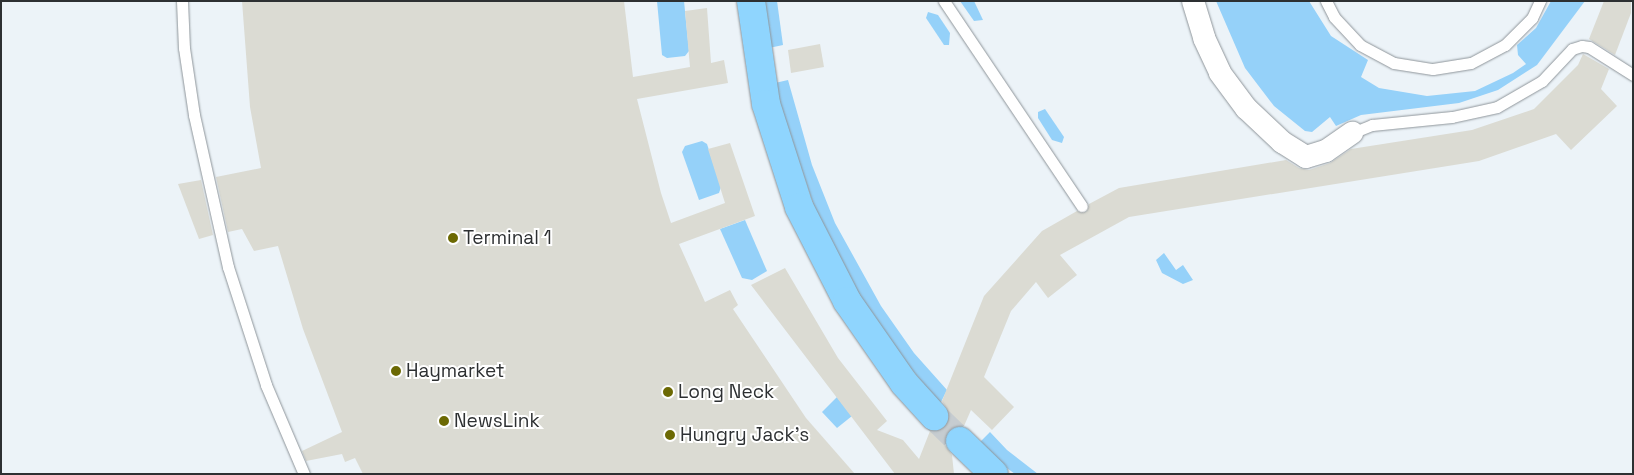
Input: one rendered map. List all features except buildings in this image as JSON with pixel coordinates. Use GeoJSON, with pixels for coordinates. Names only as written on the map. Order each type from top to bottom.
{"type":"FeatureCollection","features":[{"type":"Feature","properties":{"kind":"main road"},"geometry":{"type":"LineString","coordinates":[[751,1],[766,104],[799,207],[847,301],[904,383],[934,416]]}},
{"type":"Feature","properties":{"kind":"main road"},"geometry":{"type":"LineString","coordinates":[[960,441],[994,474]]}},
{"type":"Feature","properties":{"kind":"street"},"geometry":{"type":"LineString","coordinates":[[1193,1],[1204,38],[1220,73],[1246,108],[1282,142],[1297,154],[1311,156],[1352,133]]}},
{"type":"Feature","properties":{"kind":"lane"},"geometry":{"type":"LineString","coordinates":[[182,1],[184,48],[194,115],[228,267],[266,385],[304,474]]}},
{"type":"Feature","properties":{"kind":"lane"},"geometry":{"type":"LineString","coordinates":[[944,1],[1082,206]]}},
{"type":"Feature","properties":{"kind":"lane"},"geometry":{"type":"LineString","coordinates":[[1326,1],[1334,17],[1360,45],[1394,63],[1433,69],[1471,63],[1505,45],[1532,18],[1540,1]]}},
{"type":"Feature","properties":{"kind":"lane"},"geometry":{"type":"LineString","coordinates":[[1352,133],[1372,125],[1452,117],[1497,107],[1542,81],[1572,49],[1582,46],[1589,47],[1633,75]]}},
{"type":"Feature","properties":{"kind":"shaded area"},"geometry":{"type":"Polygon","coordinates":[[[657,1],[684,1],[689,51],[685,56],[667,58],[662,55],[657,1]]]}},
{"type":"Feature","properties":{"kind":"shaded area"},"geometry":{"type":"Polygon","coordinates":[[[764,1],[777,1],[783,45],[769,48],[764,1]]]}},
{"type":"Feature","properties":{"kind":"shaded area"},"geometry":{"type":"Polygon","coordinates":[[[960,1],[974,1],[983,20],[974,21],[960,1]]]}},
{"type":"Feature","properties":{"kind":"shaded area"},"geometry":{"type":"Polygon","coordinates":[[[1216,1],[1309,1],[1331,36],[1368,60],[1361,77],[1379,88],[1427,96],[1475,91],[1513,73],[1526,64],[1518,55],[1517,45],[1536,28],[1551,1],[1585,1],[1537,65],[1498,90],[1459,103],[1361,115],[1336,126],[1330,117],[1312,132],[1305,131],[1274,106],[1245,68],[1216,1]]]}},
{"type":"Feature","properties":{"kind":"shaded area"},"geometry":{"type":"Polygon","coordinates":[[[928,12],[938,15],[950,33],[949,45],[944,45],[926,18],[928,12]]]}},
{"type":"Feature","properties":{"kind":"shaded area"},"geometry":{"type":"Polygon","coordinates":[[[788,80],[812,165],[835,223],[881,306],[914,353],[947,390],[940,404],[903,359],[864,304],[817,215],[778,99],[775,83],[788,80]]]}},
{"type":"Feature","properties":{"kind":"shaded area"},"geometry":{"type":"Polygon","coordinates":[[[1045,109],[1064,137],[1062,143],[1052,140],[1038,118],[1038,112],[1045,109]]]}},
{"type":"Feature","properties":{"kind":"shaded area"},"geometry":{"type":"Polygon","coordinates":[[[702,141],[707,144],[721,187],[719,193],[699,200],[682,152],[685,146],[702,141]]]}},
{"type":"Feature","properties":{"kind":"shaded area"},"geometry":{"type":"Polygon","coordinates":[[[745,220],[767,271],[752,280],[742,278],[720,229],[745,220]]]}},
{"type":"Feature","properties":{"kind":"shaded area"},"geometry":{"type":"Polygon","coordinates":[[[1164,253],[1176,270],[1183,265],[1193,280],[1183,284],[1162,273],[1156,260],[1164,253]]]}},
{"type":"Feature","properties":{"kind":"shaded area"},"geometry":{"type":"Polygon","coordinates":[[[837,397],[852,416],[837,428],[822,412],[837,397]]]}},
{"type":"Feature","properties":{"kind":"shaded area"},"geometry":{"type":"Polygon","coordinates":[[[990,432],[1007,450],[1038,474],[1015,474],[1004,466],[980,442],[990,432]]]}},
{"type":"Feature","properties":{"kind":"tunnel"},"geometry":{"type":"LineString","coordinates":[[934,416],[960,441]]}},
{"type":"Feature","properties":{"kind":"place","name":"Terminal 1"},"geometry":{"type":"Point","coordinates":[453,238]}},
{"type":"Feature","properties":{"kind":"place","name":"Haymarket"},"geometry":{"type":"Point","coordinates":[396,371]}},
{"type":"Feature","properties":{"kind":"place","name":"Long Neck"},"geometry":{"type":"Point","coordinates":[668,392]}},
{"type":"Feature","properties":{"kind":"place","name":"NewsLink"},"geometry":{"type":"Point","coordinates":[444,421]}},
{"type":"Feature","properties":{"kind":"place","name":"Hungry Jack's"},"geometry":{"type":"Point","coordinates":[670,435]}}]}
